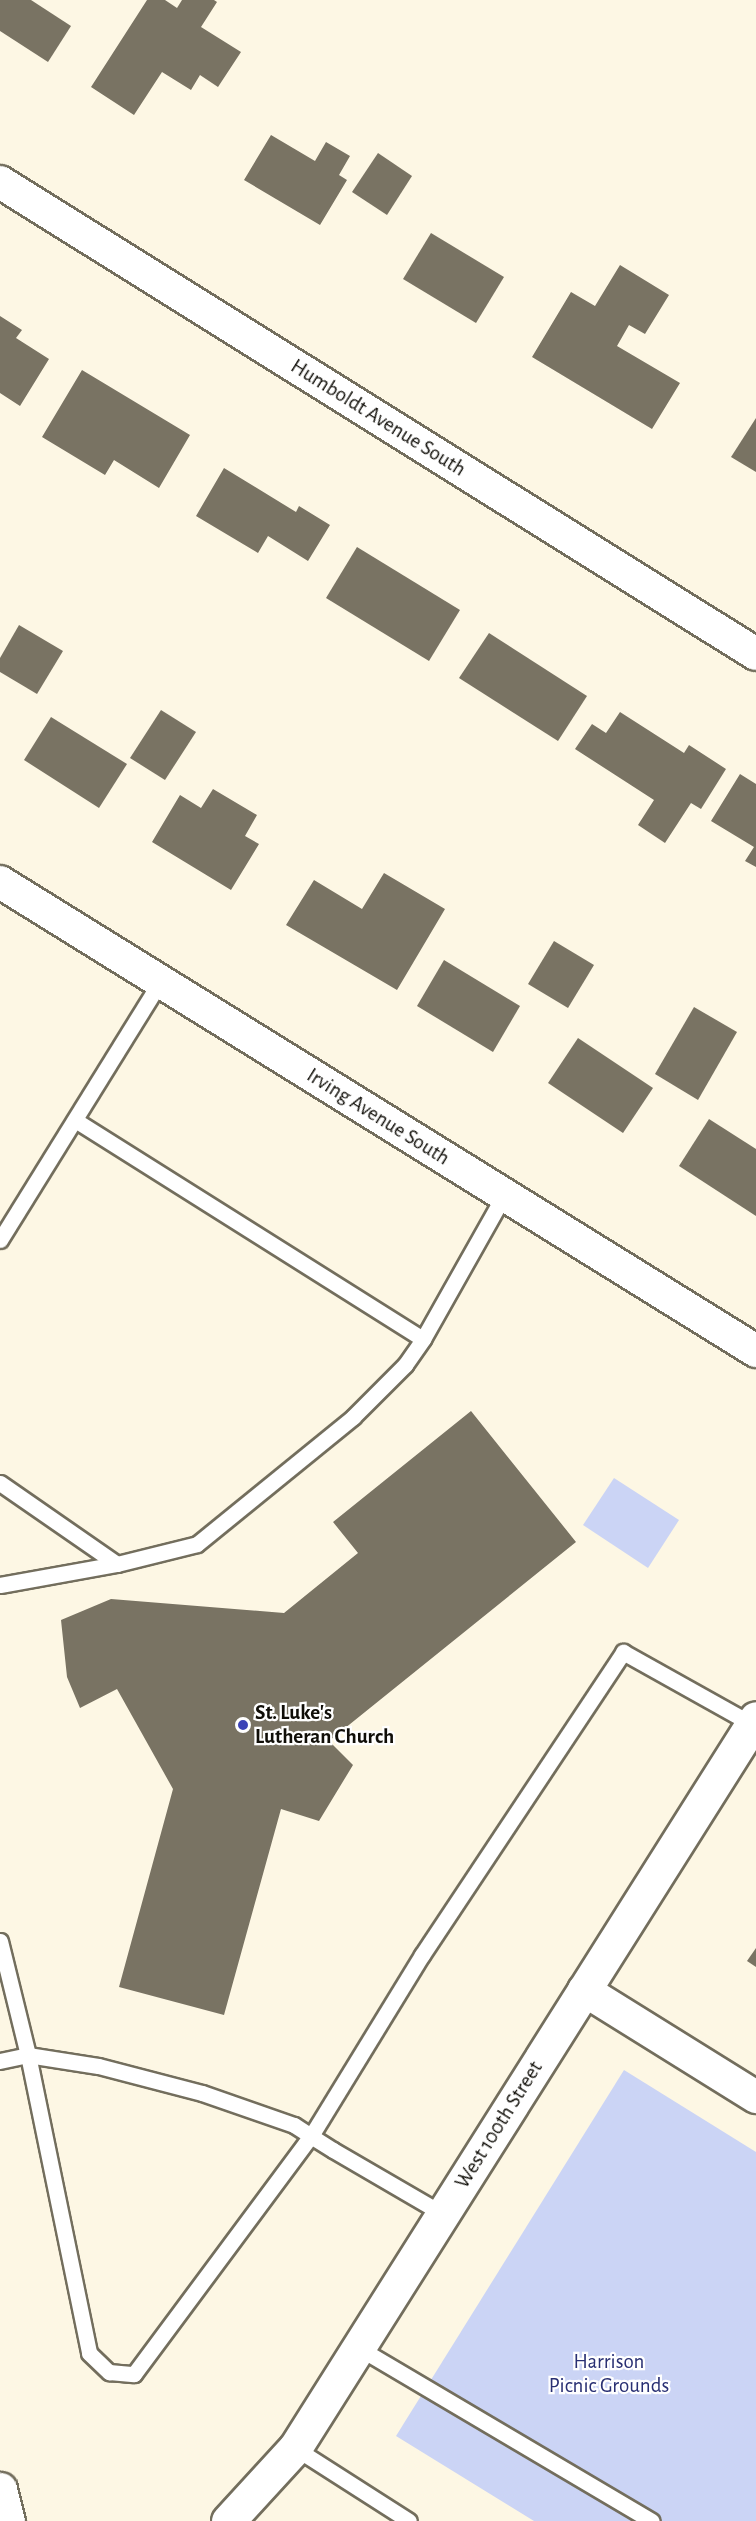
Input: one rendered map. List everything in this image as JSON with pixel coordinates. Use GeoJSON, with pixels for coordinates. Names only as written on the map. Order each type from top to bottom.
{"type":"FeatureCollection","features":[{"type":"Feature","properties":{"kind":"street","name":"Humboldt Avenue South"},"geometry":{"type":"LineString","coordinates":[[0,182],[756,654]]}},
{"type":"Feature","properties":{"kind":"street","name":"Irving Avenue South"},"geometry":{"type":"LineString","coordinates":[[0,882],[756,1351]]}},
{"type":"Feature","properties":{"kind":"street","name":"West 100th Street"},"geometry":{"type":"LineString","coordinates":[[228,2521],[295,2448],[754,1721]]}},
{"type":"Feature","properties":{"kind":"street"},"geometry":{"type":"LineString","coordinates":[[584,1990],[756,2097]]}},
{"type":"Feature","properties":{"kind":"street"},"geometry":{"type":"LineString","coordinates":[[0,2489],[8,2521]]}},
{"type":"Feature","properties":{"kind":"lane"},"geometry":{"type":"LineString","coordinates":[[0,1240],[160,982]]}},
{"type":"Feature","properties":{"kind":"lane"},"geometry":{"type":"LineString","coordinates":[[75,1120],[423,1339]]}},
{"type":"Feature","properties":{"kind":"lane"},"geometry":{"type":"LineString","coordinates":[[0,1585],[117,1564],[197,1544],[353,1417],[405,1365],[423,1339],[504,1195]]}},
{"type":"Feature","properties":{"kind":"lane"},"geometry":{"type":"LineString","coordinates":[[0,1483],[117,1564]]}},
{"type":"Feature","properties":{"kind":"lane"},"geometry":{"type":"LineString","coordinates":[[0,1941],[28,2055],[89,2353],[109,2372],[134,2374],[311,2136],[422,1955],[622,1652],[754,1721]]}},
{"type":"Feature","properties":{"kind":"lane"},"geometry":{"type":"LineString","coordinates":[[0,2061],[28,2055],[98,2066],[202,2093],[294,2125],[443,2214]]}},
{"type":"Feature","properties":{"kind":"lane"},"geometry":{"type":"LineString","coordinates":[[359,2348],[652,2521]]}},
{"type":"Feature","properties":{"kind":"lane"},"geometry":{"type":"LineString","coordinates":[[295,2448],[409,2521]]}},
{"type":"Feature","properties":{"kind":"green space"},"geometry":{"type":"Polygon","coordinates":[[[614,1478],[679,1520],[648,1568],[583,1525],[614,1478]]]}},
{"type":"Feature","properties":{"kind":"green space","name":"Harrison Picnic Grounds"},"geometry":{"type":"Polygon","coordinates":[[[624,2070],[756,2152],[756,2521],[534,2521],[396,2436],[624,2070]]]}},
{"type":"Feature","properties":{"kind":"building"},"geometry":{"type":"Polygon","coordinates":[[[0,0],[31,0],[71,26],[48,62],[0,31],[0,0]]]}},
{"type":"Feature","properties":{"kind":"building"},"geometry":{"type":"Polygon","coordinates":[[[147,0],[165,0],[177,8],[182,0],[214,0],[217,2],[201,27],[241,52],[218,87],[200,75],[191,90],[162,72],[134,115],[91,87],[147,0]]]}},
{"type":"Feature","properties":{"kind":"building"},"geometry":{"type":"Polygon","coordinates":[[[271,135],[315,161],[326,142],[350,156],[339,175],[347,180],[320,225],[244,180],[271,135]]]}},
{"type":"Feature","properties":{"kind":"building"},"geometry":{"type":"Polygon","coordinates":[[[378,153],[412,176],[387,215],[352,192],[378,153]]]}},
{"type":"Feature","properties":{"kind":"building"},"geometry":{"type":"Polygon","coordinates":[[[431,233],[504,277],[476,323],[403,279],[431,233]]]}},
{"type":"Feature","properties":{"kind":"building"},"geometry":{"type":"Polygon","coordinates":[[[620,265],[669,295],[645,334],[629,325],[617,346],[680,383],[652,429],[532,357],[571,292],[595,306],[620,265]]]}},
{"type":"Feature","properties":{"kind":"building"},"geometry":{"type":"Polygon","coordinates":[[[0,316],[22,330],[16,338],[49,359],[20,406],[0,393],[0,316]]]}},
{"type":"Feature","properties":{"kind":"building"},"geometry":{"type":"Polygon","coordinates":[[[82,370],[190,435],[159,488],[114,460],[105,475],[42,437],[82,370]]]}},
{"type":"Feature","properties":{"kind":"building"},"geometry":{"type":"Polygon","coordinates":[[[756,418],[756,472],[731,457],[756,418]]]}},
{"type":"Feature","properties":{"kind":"building"},"geometry":{"type":"Polygon","coordinates":[[[224,468],[296,512],[299,506],[330,525],[308,561],[268,536],[258,553],[196,516],[224,468]]]}},
{"type":"Feature","properties":{"kind":"building"},"geometry":{"type":"Polygon","coordinates":[[[357,547],[460,610],[429,661],[326,598],[357,547]]]}},
{"type":"Feature","properties":{"kind":"building"},"geometry":{"type":"Polygon","coordinates":[[[19,625],[63,651],[37,694],[0,672],[0,658],[19,625]]]}},
{"type":"Feature","properties":{"kind":"building"},"geometry":{"type":"Polygon","coordinates":[[[489,633],[587,696],[558,741],[459,678],[489,633]]]}},
{"type":"Feature","properties":{"kind":"building"},"geometry":{"type":"Polygon","coordinates":[[[161,710],[196,732],[165,780],[130,758],[161,710]]]}},
{"type":"Feature","properties":{"kind":"building"},"geometry":{"type":"Polygon","coordinates":[[[620,712],[684,753],[689,745],[726,769],[701,809],[691,803],[665,843],[638,825],[654,800],[575,749],[592,724],[606,733],[620,712]]]}},
{"type":"Feature","properties":{"kind":"building"},"geometry":{"type":"Polygon","coordinates":[[[51,717],[127,764],[99,808],[24,760],[51,717]]]}},
{"type":"Feature","properties":{"kind":"building"},"geometry":{"type":"Polygon","coordinates":[[[740,774],[756,784],[756,867],[745,861],[754,847],[711,821],[740,774]]]}},
{"type":"Feature","properties":{"kind":"building"},"geometry":{"type":"Polygon","coordinates":[[[213,789],[257,815],[245,836],[259,844],[231,890],[152,842],[180,795],[201,808],[213,789]]]}},
{"type":"Feature","properties":{"kind":"building"},"geometry":{"type":"Polygon","coordinates":[[[384,873],[445,909],[397,990],[286,925],[314,880],[362,909],[384,873]]]}},
{"type":"Feature","properties":{"kind":"building"},"geometry":{"type":"Polygon","coordinates":[[[554,941],[594,965],[568,1008],[528,984],[554,941]]]}},
{"type":"Feature","properties":{"kind":"building"},"geometry":{"type":"Polygon","coordinates":[[[444,960],[520,1006],[493,1052],[417,1006],[444,960]]]}},
{"type":"Feature","properties":{"kind":"building"},"geometry":{"type":"Polygon","coordinates":[[[694,1007],[737,1032],[698,1100],[655,1074],[694,1007]]]}},
{"type":"Feature","properties":{"kind":"building"},"geometry":{"type":"Polygon","coordinates":[[[578,1038],[653,1088],[623,1133],[548,1083],[578,1038]]]}},
{"type":"Feature","properties":{"kind":"building"},"geometry":{"type":"Polygon","coordinates":[[[709,1119],[756,1149],[756,1216],[679,1166],[709,1119]]]}},
{"type":"Feature","properties":{"kind":"building","name":"St. Luke's Lutheran Church"},"geometry":{"type":"Polygon","coordinates":[[[471,1411],[576,1542],[329,1741],[353,1765],[319,1821],[281,1809],[224,2015],[119,1987],[173,1789],[117,1689],[80,1708],[67,1677],[61,1620],[111,1599],[284,1613],[358,1553],[333,1522],[471,1411]]]}},
{"type":"Feature","properties":{"kind":"building"},"geometry":{"type":"Polygon","coordinates":[[[756,1948],[756,1967],[747,1961],[756,1948]]]}},
{"type":"Feature","properties":{"kind":"place","name":"St. Luke's Lutheran Church"},"geometry":{"type":"Point","coordinates":[243,1725]}}]}
